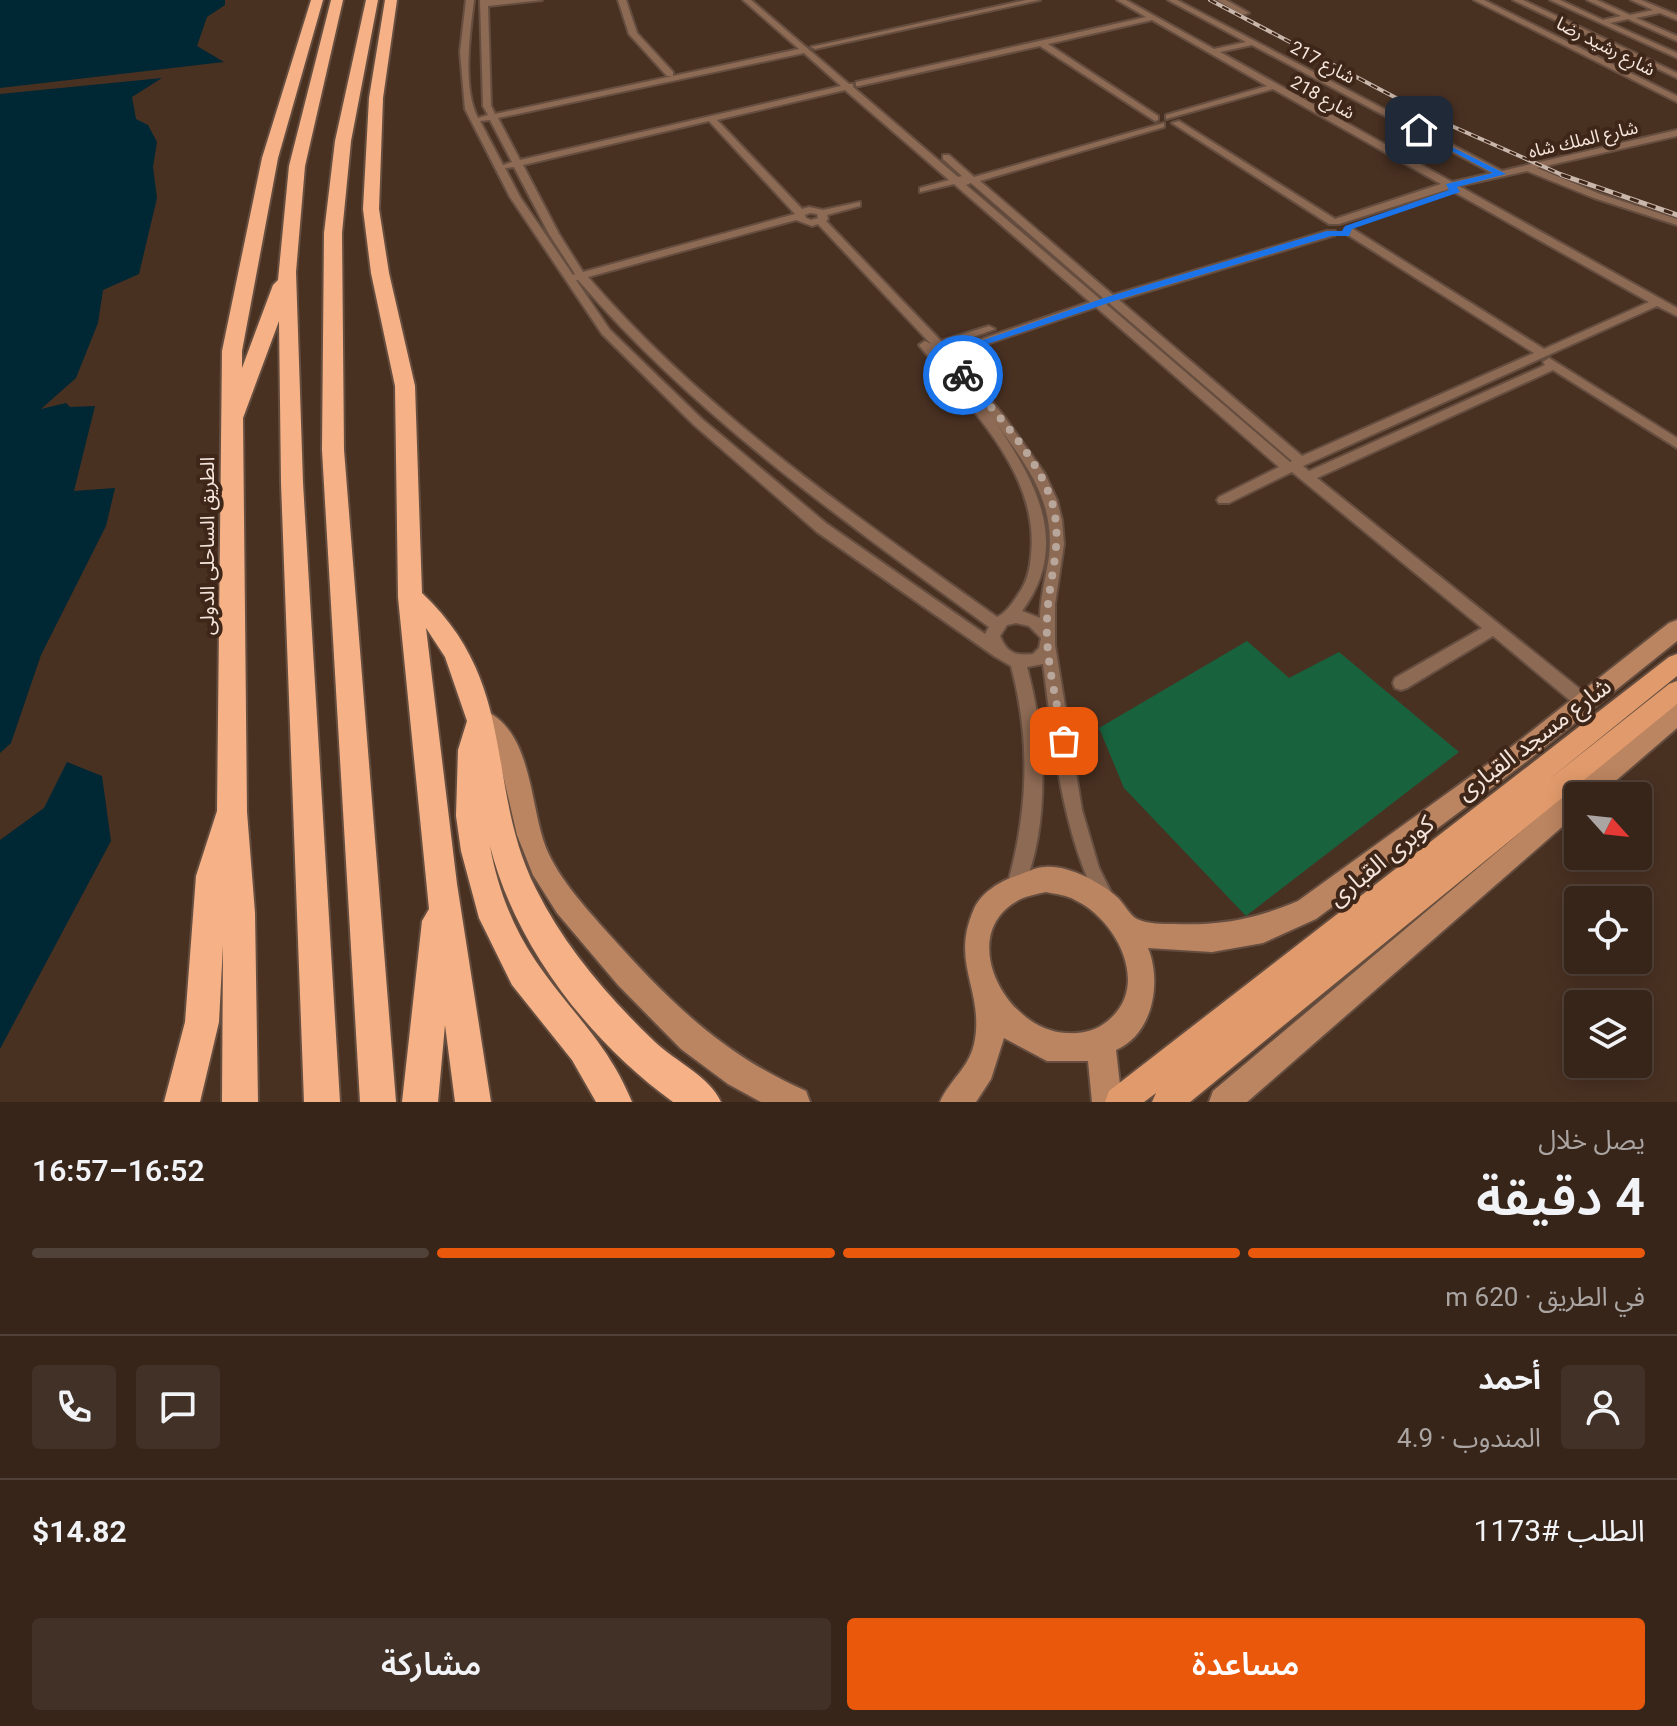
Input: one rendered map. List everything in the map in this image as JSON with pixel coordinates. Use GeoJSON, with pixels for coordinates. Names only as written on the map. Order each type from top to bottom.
{"type":"FeatureCollection","features":[{"type":"Feature","properties":{"kind":"highway","name":"الطريق الساحلى الدولى"},"geometry":{"type":"LineString","coordinates":[[240,1102],[239,913],[232,812],[234,418],[231,373],[236,323],[270,158],[317,0]]}},
{"type":"Feature","properties":{"kind":"highway"},"geometry":{"type":"LineString","coordinates":[[322,1102],[292,483],[287,272],[297,166],[337,0]]}},
{"type":"Feature","properties":{"kind":"highway"},"geometry":{"type":"LineString","coordinates":[[372,0],[343,141],[333,233],[333,450],[378,1102]]}},
{"type":"Feature","properties":{"kind":"highway"},"geometry":{"type":"LineString","coordinates":[[391,0],[378,80],[370,189],[376,251],[401,362],[407,411],[410,597],[441,884],[473,1102]]}},
{"type":"Feature","properties":{"kind":"highway"},"geometry":{"type":"LineString","coordinates":[[234,418],[287,272]]}},
{"type":"Feature","properties":{"kind":"highway"},"geometry":{"type":"LineString","coordinates":[[410,597],[434,618],[452,645],[481,719],[510,864],[544,932],[591,998],[650,1061],[703,1102]]}},
{"type":"Feature","properties":{"kind":"highway"},"geometry":{"type":"LineString","coordinates":[[481,719],[470,755],[468,793],[489,903],[513,956],[595,1060],[614,1102]]}},
{"type":"Feature","properties":{"kind":"highway"},"geometry":{"type":"LineString","coordinates":[[182,1102],[202,1022],[211,876],[232,812]]}},
{"type":"Feature","properties":{"kind":"highway"},"geometry":{"type":"LineString","coordinates":[[420,1102],[441,884]]}},
{"type":"Feature","properties":{"kind":"main road","name":"كوبرى القبارى"},"geometry":{"type":"LineString","coordinates":[[1120,1102],[1330,940],[1677,663]]}},
{"type":"Feature","properties":{"kind":"main road"},"geometry":{"type":"LineString","coordinates":[[1167,1102],[1677,691]]}},
{"type":"Feature","properties":{"kind":"main road"},"geometry":{"type":"LineString","coordinates":[[1182,1102],[1206,1071]]}},
{"type":"Feature","properties":{"kind":"street"},"geometry":{"type":"LineString","coordinates":[[470,0],[464,52],[465,94],[473,118],[497,166],[578,282],[717,414],[842,513],[1002,621],[1032,620],[1048,642]]}},
{"type":"Feature","properties":{"kind":"street"},"geometry":{"type":"LineString","coordinates":[[538,0],[486,1],[485,99],[514,162],[606,332],[648,375],[822,528],[999,652],[1018,662],[1037,660],[1048,642]]}},
{"type":"Feature","properties":{"kind":"street"},"geometry":{"type":"LineString","coordinates":[[622,0],[633,34],[674,74]]}},
{"type":"Feature","properties":{"kind":"street"},"geometry":{"type":"LineString","coordinates":[[630,0],[641,33],[674,74]]}},
{"type":"Feature","properties":{"kind":"street"},"geometry":{"type":"LineString","coordinates":[[747,0],[853,83],[1294,465],[1584,702]]}},
{"type":"Feature","properties":{"kind":"street"},"geometry":{"type":"LineString","coordinates":[[757,0],[809,47]]}},
{"type":"Feature","properties":{"kind":"street"},"geometry":{"type":"LineString","coordinates":[[974,0],[988,4]]}},
{"type":"Feature","properties":{"kind":"street"},"geometry":{"type":"LineString","coordinates":[[942,18],[988,4],[1036,0]]}},
{"type":"Feature","properties":{"kind":"street"},"geometry":{"type":"LineString","coordinates":[[1124,2],[1146,0]]}},
{"type":"Feature","properties":{"kind":"street","name":"شارع 217"},"geometry":{"type":"LineString","coordinates":[[1172,0],[1501,174]]}},
{"type":"Feature","properties":{"kind":"street"},"geometry":{"type":"LineString","coordinates":[[1221,0],[1245,13]]}},
{"type":"Feature","properties":{"kind":"street","name":"شارع رشيد رضا"},"geometry":{"type":"LineString","coordinates":[[1478,0],[1677,99]]}},
{"type":"Feature","properties":{"kind":"street"},"geometry":{"type":"LineString","coordinates":[[1488,5],[1518,0],[1677,76]]}},
{"type":"Feature","properties":{"kind":"street"},"geometry":{"type":"LineString","coordinates":[[1554,0],[1677,56]]}},
{"type":"Feature","properties":{"kind":"street"},"geometry":{"type":"LineString","coordinates":[[1591,0],[1677,39]]}},
{"type":"Feature","properties":{"kind":"street"},"geometry":{"type":"LineString","coordinates":[[1635,0],[1677,18]]}},
{"type":"Feature","properties":{"kind":"street"},"geometry":{"type":"LineString","coordinates":[[473,118],[1019,1]]}},
{"type":"Feature","properties":{"kind":"street","name":"شارع 218"},"geometry":{"type":"LineString","coordinates":[[1124,2],[1677,313]]}},
{"type":"Feature","properties":{"kind":"street"},"geometry":{"type":"LineString","coordinates":[[1543,32],[1661,11]]}},
{"type":"Feature","properties":{"kind":"street"},"geometry":{"type":"LineString","coordinates":[[497,166],[1149,16]]}},
{"type":"Feature","properties":{"kind":"street"},"geometry":{"type":"LineString","coordinates":[[1043,40],[1165,121],[1677,444]]}},
{"type":"Feature","properties":{"kind":"street"},"geometry":{"type":"LineString","coordinates":[[1210,52],[1253,43]]}},
{"type":"Feature","properties":{"kind":"street"},"geometry":{"type":"LineString","coordinates":[[1601,61],[1677,45]]}},
{"type":"Feature","properties":{"kind":"street"},"geometry":{"type":"LineString","coordinates":[[490,115],[809,47]]}},
{"type":"Feature","properties":{"kind":"street"},"geometry":{"type":"LineString","coordinates":[[514,162],[853,83]]}},
{"type":"Feature","properties":{"kind":"street"},"geometry":{"type":"LineString","coordinates":[[1656,88],[1677,84]]}},
{"type":"Feature","properties":{"kind":"street"},"geometry":{"type":"LineString","coordinates":[[923,190],[1275,89]]}},
{"type":"Feature","properties":{"kind":"street"},"geometry":{"type":"LineString","coordinates":[[716,117],[999,416],[1051,499],[1058,555],[1047,612],[1048,642],[1079,835],[1089,869],[1108,903],[1130,931],[1141,963],[1140,995],[1126,1024],[1101,1043],[1067,1049],[1040,1043],[1015,1029],[990,1001]]}},
{"type":"Feature","properties":{"kind":"street","name":"شارع الملك شاه"},"geometry":{"type":"LineString","coordinates":[[936,352],[1101,298],[1335,228],[1451,187],[1677,133]]}},
{"type":"Feature","properties":{"kind":"street"},"geometry":{"type":"LineString","coordinates":[[1528,168],[1597,196],[1677,222]]}},
{"type":"Feature","properties":{"kind":"street"},"geometry":{"type":"LineString","coordinates":[[578,282],[857,204]]}},
{"type":"Feature","properties":{"kind":"street"},"geometry":{"type":"LineString","coordinates":[[1224,500],[1294,465],[1657,302]]}},
{"type":"Feature","properties":{"kind":"street"},"geometry":{"type":"LineString","coordinates":[[936,352],[1011,452],[1028,486],[1039,558],[1031,587],[1002,621],[993,641],[999,652]]}},
{"type":"Feature","properties":{"kind":"street"},"geometry":{"type":"LineString","coordinates":[[1309,476],[1554,365]]}},
{"type":"Feature","properties":{"kind":"street"},"geometry":{"type":"LineString","coordinates":[[822,528],[842,513]]}},
{"type":"Feature","properties":{"kind":"street"},"geometry":{"type":"LineString","coordinates":[[1401,683],[1494,628]]}},
{"type":"Feature","properties":{"kind":"street","name":"شارع مسجد القبارى"},"geometry":{"type":"LineString","coordinates":[[1130,931],[1185,940],[1212,939],[1239,936],[1286,922],[1325,898],[1518,755],[1677,629]]}},
{"type":"Feature","properties":{"kind":"street"},"geometry":{"type":"LineString","coordinates":[[1016,886],[1030,832],[1035,779],[1033,730],[1018,662]]}},
{"type":"Feature","properties":{"kind":"street"},"geometry":{"type":"LineString","coordinates":[[1597,782],[1677,714]]}},
{"type":"Feature","properties":{"kind":"street"},"geometry":{"type":"LineString","coordinates":[[481,719],[504,743],[535,852],[567,907],[652,1005],[693,1044],[743,1078],[795,1102]]}},
{"type":"Feature","properties":{"kind":"street"},"geometry":{"type":"LineString","coordinates":[[1224,1102],[1564,810]]}},
{"type":"Feature","properties":{"kind":"street"},"geometry":{"type":"LineString","coordinates":[[955,1102],[974,1081],[988,1051],[990,1001],[977,967],[978,933],[992,904],[1016,886],[1030,881],[1062,880],[1078,885],[1108,903]]}},
{"type":"Feature","properties":{"kind":"street"},"geometry":{"type":"LineString","coordinates":[[1101,1043],[1107,1102]]}},
{"type":"Feature","properties":{"kind":"green space"},"geometry":{"type":"Polygon","coordinates":[[[1247,641],[1289,678],[1339,652],[1459,752],[1246,916],[1124,788],[1099,728],[1247,641]]]}},
{"type":"Feature","properties":{"kind":"water"},"geometry":{"type":"Polygon","coordinates":[[[0,0],[225,0],[225,5],[207,17],[197,46],[224,62],[0,88],[0,0]]]}},
{"type":"Feature","properties":{"kind":"water"},"geometry":{"type":"Polygon","coordinates":[[[162,78],[132,97],[136,119],[148,125],[157,142],[153,167],[157,198],[139,274],[103,290],[98,323],[76,378],[41,409],[66,403],[70,407],[95,406],[74,491],[115,488],[106,526],[41,655],[11,743],[0,753],[0,94],[162,78]]]}},
{"type":"Feature","properties":{"kind":"water"},"geometry":{"type":"Polygon","coordinates":[[[67,762],[102,776],[111,841],[0,1049],[0,840],[44,808],[67,762]]]}},
{"type":"Feature","properties":{"kind":"railway"},"geometry":{"type":"LineString","coordinates":[[1210,0],[1438,120],[1564,176]]}},
{"type":"Feature","properties":{"kind":"railway"},"geometry":{"type":"LineString","coordinates":[[1564,176],[1677,215]]}},
{"type":"Feature","properties":{"kind":"way so far"},"geometry":{"type":"LineString","coordinates":[[963,375],[999,416],[1051,499],[1058,555],[1046,623],[1064,741]]}},
{"type":"Feature","properties":{"kind":"route"},"geometry":{"type":"LineString","coordinates":[[963,375],[945,355],[1111,299],[1331,233],[1345,234],[1348,228],[1457,190],[1449,186],[1501,174],[1419,130]]}}]}
